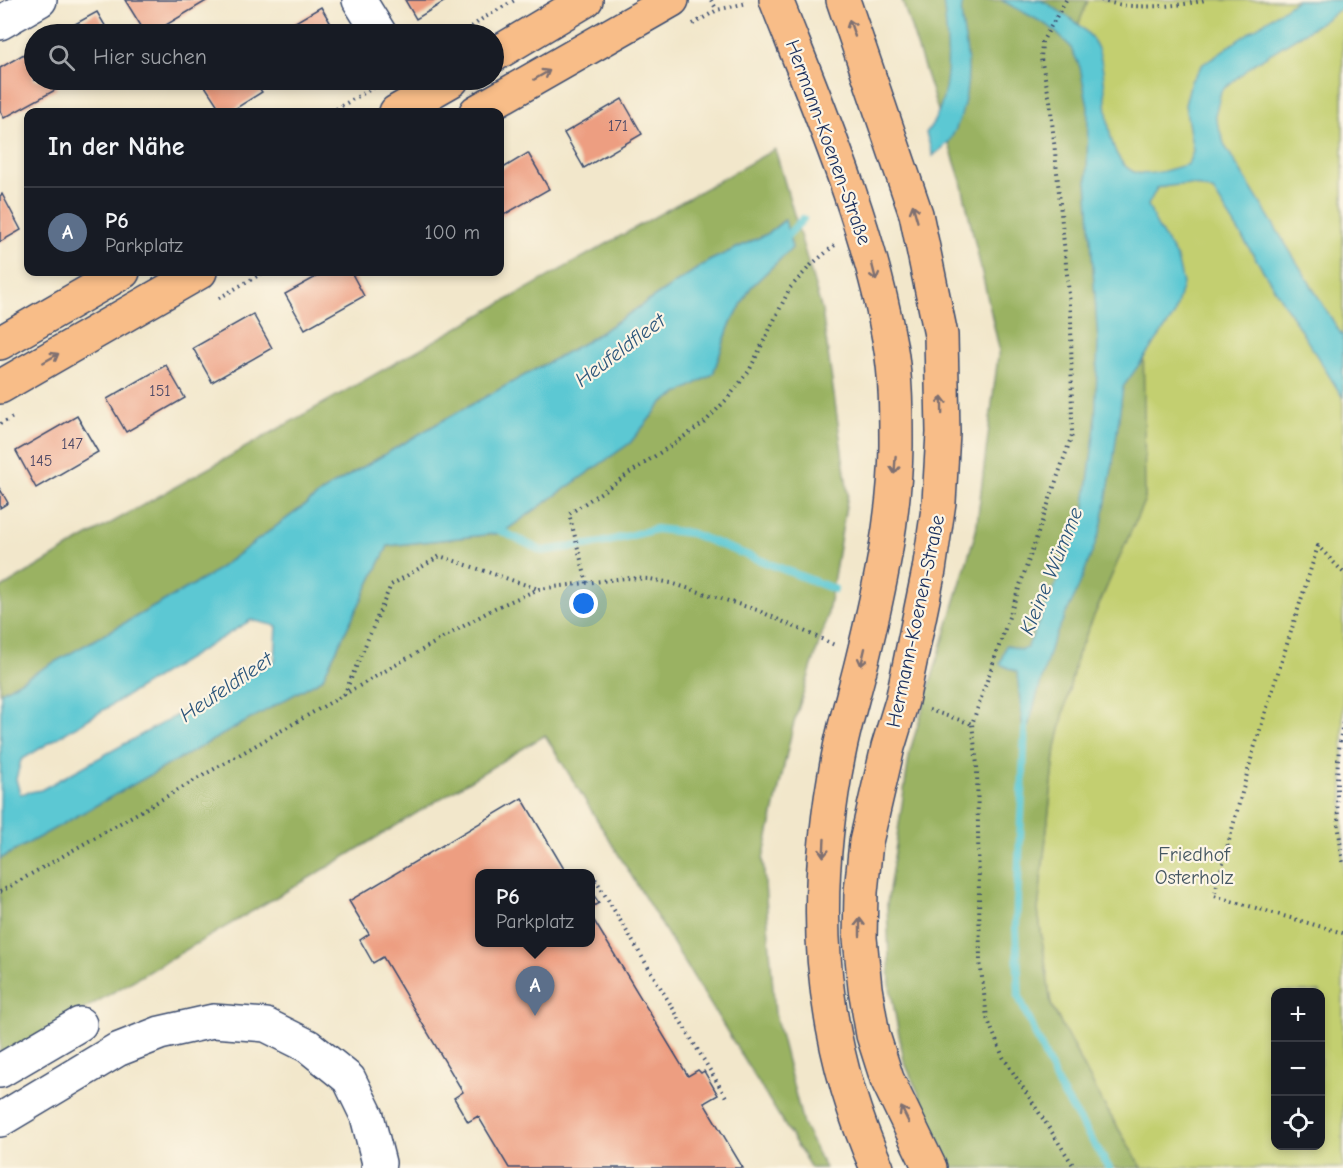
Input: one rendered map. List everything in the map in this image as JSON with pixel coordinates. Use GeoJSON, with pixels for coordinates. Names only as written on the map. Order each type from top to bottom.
{"type":"FeatureCollection","features":[{"type":"Feature","properties":{"kind":"main road"},"geometry":{"type":"LineString","coordinates":[[504,49],[586,0]]}},
{"type":"Feature","properties":{"kind":"main road"},"geometry":{"type":"LineString","coordinates":[[483,108],[672,0]]}},
{"type":"Feature","properties":{"kind":"main road","name":"Hermann-Koenen-Straße"},"geometry":{"type":"LineString","coordinates":[[843,0],[916,214],[941,335],[943,433],[939,502],[929,570],[902,701],[888,747],[866,842],[861,892],[860,938],[873,1035],[887,1079],[930,1168]]}},
{"type":"Feature","properties":{"kind":"main road","name":"Hermann-Koenen-Straße"},"geometry":{"type":"LineString","coordinates":[[762,1],[840,166],[874,272],[890,345],[896,407],[892,502],[885,555],[863,658],[840,748],[825,839],[822,902],[824,963],[831,1021],[843,1075],[878,1168]]}},
{"type":"Feature","properties":{"kind":"main road"},"geometry":{"type":"LineString","coordinates":[[403,108],[434,90]]}},
{"type":"Feature","properties":{"kind":"main road"},"geometry":{"type":"LineString","coordinates":[[0,343],[116,276]]}},
{"type":"Feature","properties":{"kind":"main road"},"geometry":{"type":"LineString","coordinates":[[0,387],[193,276]]}},
{"type":"Feature","properties":{"kind":"street"},"geometry":{"type":"LineString","coordinates":[[0,23],[40,0]]}},
{"type":"Feature","properties":{"kind":"street"},"geometry":{"type":"LineString","coordinates":[[359,0],[374,24]]}},
{"type":"Feature","properties":{"kind":"street"},"geometry":{"type":"LineString","coordinates":[[0,1120],[117,1050],[160,1033],[213,1021],[266,1025],[308,1046],[349,1079],[367,1116],[378,1168]]}},
{"type":"Feature","properties":{"kind":"street"},"geometry":{"type":"LineString","coordinates":[[0,1071],[80,1024]]}},
{"type":"Feature","properties":{"kind":"path"},"geometry":{"type":"LineString","coordinates":[[475,24],[515,0]]}},
{"type":"Feature","properties":{"kind":"path"},"geometry":{"type":"LineString","coordinates":[[711,0],[717,10],[762,1]]}},
{"type":"Feature","properties":{"kind":"path"},"geometry":{"type":"LineString","coordinates":[[1101,0],[1144,6],[1190,4],[1205,0]]}},
{"type":"Feature","properties":{"kind":"path"},"geometry":{"type":"LineString","coordinates":[[1066,1],[1042,42],[1041,59],[1052,112],[1071,315],[1072,435],[972,724],[977,765],[980,961],[987,1018],[1003,1057],[1030,1095],[1075,1168]]}},
{"type":"Feature","properties":{"kind":"path"},"geometry":{"type":"LineString","coordinates":[[338,108],[370,90]]}},
{"type":"Feature","properties":{"kind":"path"},"geometry":{"type":"LineString","coordinates":[[587,583],[569,514],[704,423],[728,399],[749,371],[790,288],[812,264],[860,224]]}},
{"type":"Feature","properties":{"kind":"path"},"geometry":{"type":"LineString","coordinates":[[1343,572],[1318,546],[1253,752],[1214,896],[1343,933]]}},
{"type":"Feature","properties":{"kind":"path"},"geometry":{"type":"LineString","coordinates":[[344,696],[391,585],[440,556],[539,589]]}},
{"type":"Feature","properties":{"kind":"path"},"geometry":{"type":"LineString","coordinates":[[0,892],[495,608],[539,589],[625,578],[671,583],[758,610],[863,658]]}},
{"type":"Feature","properties":{"kind":"path"},"geometry":{"type":"LineString","coordinates":[[902,701],[972,724]]}},
{"type":"Feature","properties":{"kind":"path"},"geometry":{"type":"LineString","coordinates":[[1343,723],[1337,754],[1337,827],[1343,863]]}},
{"type":"Feature","properties":{"kind":"path"},"geometry":{"type":"LineString","coordinates":[[595,881],[726,1097]]}},
{"type":"Feature","properties":{"kind":"green space"},"geometry":{"type":"Polygon","coordinates":[[[902,0],[1088,0],[1079,23],[1083,73],[1142,235],[1145,499],[1077,655],[1056,747],[1038,910],[1051,1005],[1104,1105],[1142,1168],[952,1168],[904,1061],[890,987],[887,904],[910,751],[976,531],[999,348],[961,181],[902,0]]]}},
{"type":"Feature","properties":{"kind":"green space","name":"Friedhof Osterholz"},"geometry":{"type":"Polygon","coordinates":[[[1088,0],[1343,0],[1343,1168],[1142,1168],[1104,1105],[1051,1004],[1038,910],[1056,747],[1077,655],[1145,498],[1083,73],[1079,23],[1088,0]]]}},
{"type":"Feature","properties":{"kind":"green space"},"geometry":{"type":"Polygon","coordinates":[[[775,149],[822,311],[848,494],[827,618],[793,726],[763,859],[775,1014],[803,1124],[825,1168],[811,1168],[545,735],[328,867],[0,1058],[0,859],[322,679],[388,546],[502,533],[630,443],[663,402],[713,374],[729,327],[751,287],[792,248],[784,220],[767,234],[709,261],[589,340],[440,422],[331,486],[207,577],[0,693],[0,589],[81,540],[775,149]]]}},
{"type":"Feature","properties":{"kind":"water"},"geometry":{"type":"Polygon","coordinates":[[[943,0],[963,0],[962,17],[968,70],[966,94],[960,119],[948,142],[933,156],[926,133],[942,103],[945,86],[947,34],[943,0]]]}},
{"type":"Feature","properties":{"kind":"water"},"geometry":{"type":"Polygon","coordinates":[[[1001,0],[1044,2],[1083,28],[1092,38],[1102,63],[1107,116],[1115,150],[1123,163],[1134,172],[1146,174],[1188,164],[1193,151],[1185,105],[1191,81],[1203,64],[1297,0],[1343,0],[1343,7],[1255,63],[1221,91],[1215,116],[1225,146],[1343,337],[1343,398],[1214,192],[1186,184],[1157,188],[1148,205],[1157,226],[1177,258],[1183,284],[1174,316],[1123,387],[1101,529],[1077,591],[1052,643],[1024,741],[1017,672],[1000,664],[1006,645],[1021,650],[1027,648],[1054,589],[1084,513],[1095,427],[1098,342],[1087,181],[1088,107],[1080,67],[1070,46],[1049,26],[1001,0]]]}},
{"type":"Feature","properties":{"kind":"water"},"geometry":{"type":"Polygon","coordinates":[[[785,220],[792,248],[751,287],[729,327],[713,374],[663,402],[630,443],[502,533],[388,546],[322,679],[0,859],[1,692],[207,577],[331,486],[440,422],[589,340],[709,261],[767,234],[785,220]],[[251,620],[21,760],[16,779],[20,794],[41,790],[275,661],[277,626],[251,620]]]}},
{"type":"Feature","properties":{"kind":"building"},"geometry":{"type":"Polygon","coordinates":[[[125,0],[208,0],[168,24],[140,24],[125,0]]]}},
{"type":"Feature","properties":{"kind":"building"},"geometry":{"type":"Polygon","coordinates":[[[405,0],[447,0],[416,19],[405,0]]]}},
{"type":"Feature","properties":{"kind":"building"},"geometry":{"type":"Polygon","coordinates":[[[321,7],[331,24],[292,24],[321,7]]]}},
{"type":"Feature","properties":{"kind":"building"},"geometry":{"type":"Polygon","coordinates":[[[97,12],[104,24],[75,24],[97,12]]]}},
{"type":"Feature","properties":{"kind":"building"},"geometry":{"type":"Polygon","coordinates":[[[24,54],[24,90],[55,90],[4,118],[0,111],[0,68],[24,54]]]}},
{"type":"Feature","properties":{"kind":"building"},"geometry":{"type":"Polygon","coordinates":[[[208,90],[261,90],[262,92],[236,108],[219,108],[208,90]]]}},
{"type":"Feature","properties":{"kind":"building"},"geometry":{"type":"Polygon","coordinates":[[[622,99],[642,134],[584,168],[564,133],[622,99]]]}},
{"type":"Feature","properties":{"kind":"building"},"geometry":{"type":"Polygon","coordinates":[[[528,153],[549,189],[504,215],[504,168],[528,153]]]}},
{"type":"Feature","properties":{"kind":"building"},"geometry":{"type":"Polygon","coordinates":[[[2,194],[21,230],[0,242],[0,196],[2,194]]]}},
{"type":"Feature","properties":{"kind":"building"},"geometry":{"type":"Polygon","coordinates":[[[318,276],[353,276],[364,296],[305,329],[285,294],[318,276]]]}},
{"type":"Feature","properties":{"kind":"building"},"geometry":{"type":"Polygon","coordinates":[[[253,314],[272,348],[212,382],[193,348],[253,314]]]}},
{"type":"Feature","properties":{"kind":"building"},"geometry":{"type":"Polygon","coordinates":[[[166,365],[185,398],[126,432],[107,399],[166,365]]]}},
{"type":"Feature","properties":{"kind":"building"},"geometry":{"type":"Polygon","coordinates":[[[77,416],[98,452],[36,488],[16,451],[77,416]]]}},
{"type":"Feature","properties":{"kind":"building"},"geometry":{"type":"Polygon","coordinates":[[[0,489],[8,503],[0,508],[0,489]]]}},
{"type":"Feature","properties":{"kind":"building"},"geometry":{"type":"Polygon","coordinates":[[[522,798],[564,869],[475,869],[475,947],[595,947],[595,922],[688,1076],[698,1070],[701,1073],[704,1071],[718,1095],[704,1103],[743,1168],[509,1168],[478,1116],[468,1122],[454,1098],[463,1092],[383,957],[373,963],[360,940],[369,934],[349,901],[522,798]]]}},
{"type":"Feature","properties":{"kind":"waterway","name":"Heufeldfleet"},"geometry":{"type":"LineString","coordinates":[[781,242],[803,219]]}},
{"type":"Feature","properties":{"kind":"waterway","name":"Heufeldfleet"},"geometry":{"type":"LineString","coordinates":[[493,527],[542,551],[601,543],[656,529],[690,533],[834,589]]}},
{"type":"Feature","properties":{"kind":"waterway","name":"Kleine Wümme"},"geometry":{"type":"LineString","coordinates":[[1025,729],[1016,926],[1019,997],[1059,1087],[1109,1168]]}},
{"type":"Feature","properties":{"kind":"place","name":"P6"},"geometry":{"type":"Point","coordinates":[535,1016]}}]}
